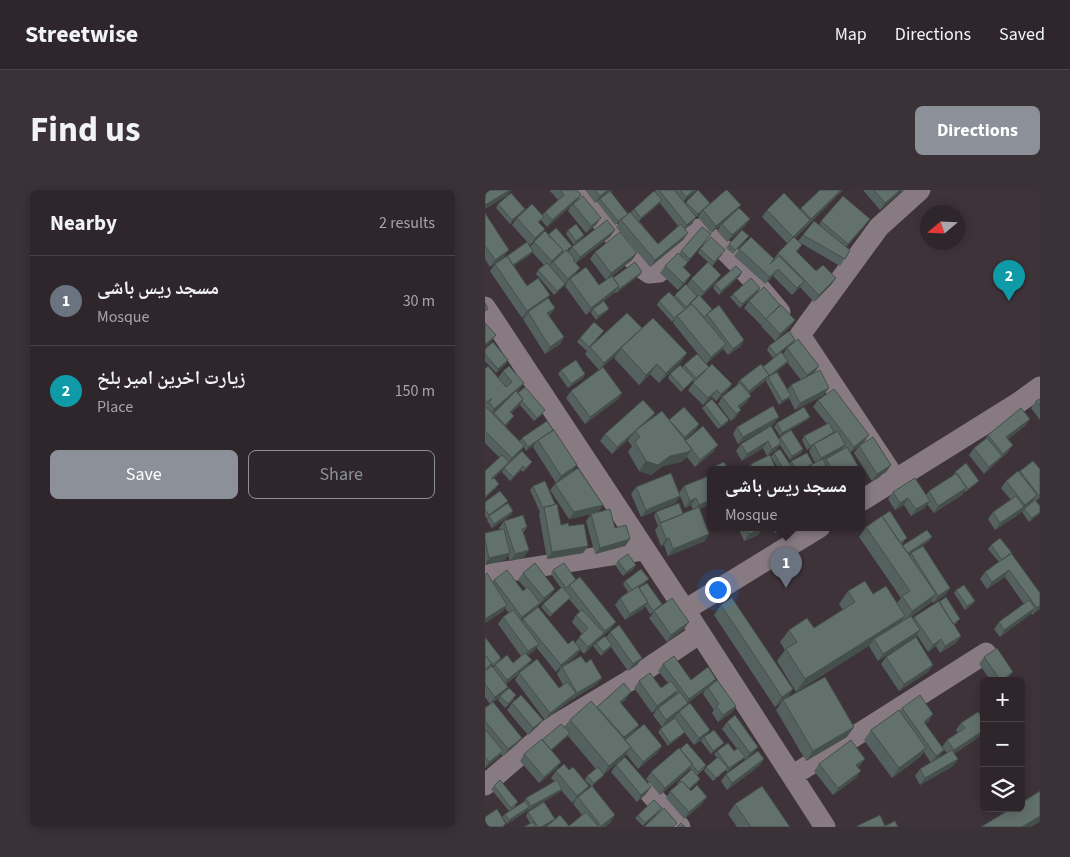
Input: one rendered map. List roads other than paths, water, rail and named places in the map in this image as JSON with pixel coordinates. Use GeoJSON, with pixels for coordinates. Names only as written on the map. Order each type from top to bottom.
{"type":"FeatureCollection","features":[{"type":"Feature","properties":{"kind":"street"},"geometry":{"type":"LineString","coordinates":[[575,190],[639,266],[649,273],[659,272],[699,229],[713,239],[752,279],[800,335],[896,480]]}},
{"type":"Feature","properties":{"kind":"street"},"geometry":{"type":"LineString","coordinates":[[800,335],[879,227],[920,190]]}},
{"type":"Feature","properties":{"kind":"street"},"geometry":{"type":"LineString","coordinates":[[485,308],[700,632],[825,827]]}},
{"type":"Feature","properties":{"kind":"street"},"geometry":{"type":"LineString","coordinates":[[865,499],[1018,403],[1040,387]]}},
{"type":"Feature","properties":{"kind":"street"},"geometry":{"type":"LineString","coordinates":[[685,610],[813,531]]}},
{"type":"Feature","properties":{"kind":"street"},"geometry":{"type":"LineString","coordinates":[[485,575],[644,550]]}},
{"type":"Feature","properties":{"kind":"street"},"geometry":{"type":"LineString","coordinates":[[485,784],[552,727],[629,681],[700,632]]}},
{"type":"Feature","properties":{"kind":"street"},"geometry":{"type":"LineString","coordinates":[[792,776],[986,653]]}},
{"type":"Feature","properties":{"kind":"street"},"geometry":{"type":"LineString","coordinates":[[650,793],[680,827]]}},
{"type":"Feature","properties":{"kind":"place","name":"زیارت اخرین امیر بلخ"},"geometry":{"type":"Point","coordinates":[1009,301]}},
{"type":"Feature","properties":{"kind":"place","name":"مسجد ریس باشی"},"geometry":{"type":"Point","coordinates":[786,588]}}]}
